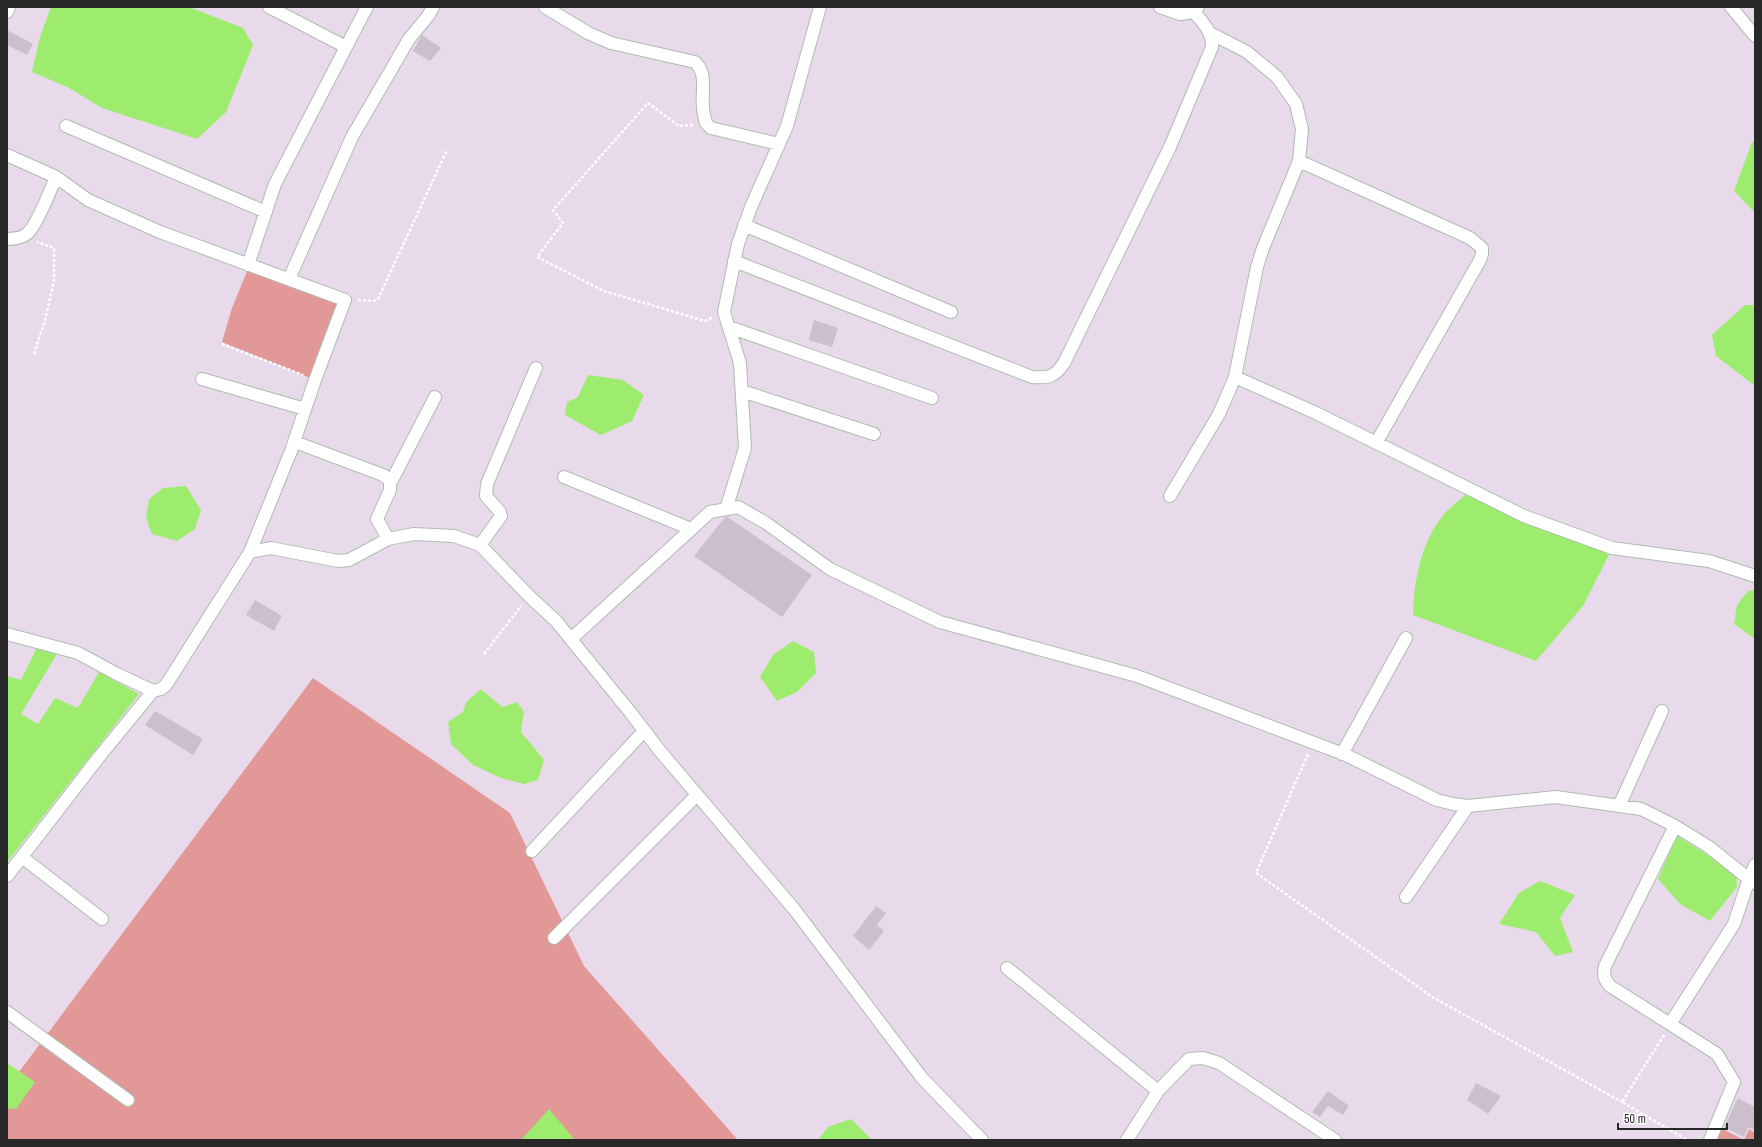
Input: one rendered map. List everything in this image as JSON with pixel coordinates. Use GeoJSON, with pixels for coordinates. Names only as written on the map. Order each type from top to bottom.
{"type":"FeatureCollection","features":[{"type":"Feature","properties":{"kind":"street"},"geometry":{"type":"LineString","coordinates":[[7,12],[9,7]]}},
{"type":"Feature","properties":{"kind":"street"},"geometry":{"type":"LineString","coordinates":[[269,7],[346,47]]}},
{"type":"Feature","properties":{"kind":"street"},"geometry":{"type":"LineString","coordinates":[[248,265],[276,184],[367,7]]}},
{"type":"Feature","properties":{"kind":"street"},"geometry":{"type":"LineString","coordinates":[[289,278],[352,137],[409,39],[428,16],[433,7]]}},
{"type":"Feature","properties":{"kind":"street"},"geometry":{"type":"LineString","coordinates":[[546,7],[588,33],[611,43],[695,62],[701,68],[704,76],[703,107],[706,123],[712,128],[779,144]]}},
{"type":"Feature","properties":{"kind":"street"},"geometry":{"type":"LineString","coordinates":[[726,509],[745,448],[740,362],[724,312],[738,244],[744,225],[787,126],[820,7]]}},
{"type":"Feature","properties":{"kind":"street"},"geometry":{"type":"LineString","coordinates":[[734,261],[1032,378],[1046,378],[1057,373],[1064,363],[1170,147],[1212,48],[1210,33],[1196,9],[1180,14],[1160,7]]}},
{"type":"Feature","properties":{"kind":"street"},"geometry":{"type":"LineString","coordinates":[[1731,7],[1755,36]]}},
{"type":"Feature","properties":{"kind":"street"},"geometry":{"type":"LineString","coordinates":[[1170,496],[1219,414],[1235,377],[1259,261],[1299,161],[1302,129],[1296,104],[1277,77],[1247,52],[1210,33]]}},
{"type":"Feature","properties":{"kind":"street"},"geometry":{"type":"LineString","coordinates":[[66,126],[266,212]]}},
{"type":"Feature","properties":{"kind":"street"},"geometry":{"type":"LineString","coordinates":[[7,156],[56,177],[88,200],[160,232],[248,265],[289,278],[345,300],[294,442],[250,552],[166,685],[153,692],[99,757],[7,876]]}},
{"type":"Feature","properties":{"kind":"street"},"geometry":{"type":"LineString","coordinates":[[1299,161],[1470,238],[1482,248],[1480,260],[1376,443]]}},
{"type":"Feature","properties":{"kind":"street"},"geometry":{"type":"LineString","coordinates":[[7,239],[21,237],[27,233],[56,177]]}},
{"type":"Feature","properties":{"kind":"street"},"geometry":{"type":"LineString","coordinates":[[744,225],[951,312]]}},
{"type":"Feature","properties":{"kind":"street"},"geometry":{"type":"LineString","coordinates":[[729,327],[932,398]]}},
{"type":"Feature","properties":{"kind":"street"},"geometry":{"type":"LineString","coordinates":[[480,545],[501,516],[500,512],[486,496],[487,484],[536,368]]}},
{"type":"Feature","properties":{"kind":"street"},"geometry":{"type":"LineString","coordinates":[[1235,377],[1376,443],[1524,516],[1612,548],[1709,561],[1755,576]]}},
{"type":"Feature","properties":{"kind":"street"},"geometry":{"type":"LineString","coordinates":[[202,379],[305,409]]}},
{"type":"Feature","properties":{"kind":"street"},"geometry":{"type":"LineString","coordinates":[[742,391],[874,434]]}},
{"type":"Feature","properties":{"kind":"street"},"geometry":{"type":"LineString","coordinates":[[388,539],[377,519],[390,490],[391,482],[435,397]]}},
{"type":"Feature","properties":{"kind":"street"},"geometry":{"type":"LineString","coordinates":[[294,442],[383,475],[391,482]]}},
{"type":"Feature","properties":{"kind":"street"},"geometry":{"type":"LineString","coordinates":[[564,477],[691,529]]}},
{"type":"Feature","properties":{"kind":"street"},"geometry":{"type":"LineString","coordinates":[[571,639],[710,512],[738,507],[766,522],[830,569],[940,622],[1137,676],[1313,742],[1342,754],[1437,800],[1468,806],[1556,797],[1641,809],[1675,826],[1709,847],[1752,881]]}},
{"type":"Feature","properties":{"kind":"street"},"geometry":{"type":"LineString","coordinates":[[250,552],[271,548],[338,560],[349,560],[388,539],[414,534],[454,536],[480,545],[529,596],[556,621],[644,731],[794,909],[922,1078],[982,1140]]}},
{"type":"Feature","properties":{"kind":"street"},"geometry":{"type":"LineString","coordinates":[[7,634],[78,653],[115,674],[153,692]]}},
{"type":"Feature","properties":{"kind":"street"},"geometry":{"type":"LineString","coordinates":[[1342,754],[1406,638]]}},
{"type":"Feature","properties":{"kind":"street"},"geometry":{"type":"LineString","coordinates":[[1619,806],[1662,711]]}},
{"type":"Feature","properties":{"kind":"street"},"geometry":{"type":"LineString","coordinates":[[532,851],[644,731]]}},
{"type":"Feature","properties":{"kind":"street"},"geometry":{"type":"LineString","coordinates":[[554,938],[697,795]]}},
{"type":"Feature","properties":{"kind":"street"},"geometry":{"type":"LineString","coordinates":[[1406,897],[1468,806]]}},
{"type":"Feature","properties":{"kind":"street"},"geometry":{"type":"LineString","coordinates":[[1675,826],[1605,966],[1604,980],[1610,986],[1716,1054],[1734,1082],[1710,1140]]}},
{"type":"Feature","properties":{"kind":"street"},"geometry":{"type":"LineString","coordinates":[[22,857],[102,919]]}},
{"type":"Feature","properties":{"kind":"street"},"geometry":{"type":"LineString","coordinates":[[1670,1024],[1734,924],[1752,881],[1755,865]]}},
{"type":"Feature","properties":{"kind":"street"},"geometry":{"type":"LineString","coordinates":[[1007,968],[1158,1091]]}},
{"type":"Feature","properties":{"kind":"street"},"geometry":{"type":"LineString","coordinates":[[7,1012],[128,1100]]}},
{"type":"Feature","properties":{"kind":"street"},"geometry":{"type":"LineString","coordinates":[[1127,1140],[1158,1091],[1189,1059],[1203,1058],[1218,1063],[1335,1140]]}},
{"type":"Feature","properties":{"kind":"path"},"geometry":{"type":"LineString","coordinates":[[706,123],[679,126],[648,103],[553,210],[563,223],[537,257],[604,291],[698,319],[705,321],[724,312]]}},
{"type":"Feature","properties":{"kind":"path"},"geometry":{"type":"LineString","coordinates":[[345,300],[374,301],[378,299],[447,150]]}},
{"type":"Feature","properties":{"kind":"path"},"geometry":{"type":"LineString","coordinates":[[21,237],[54,248],[54,281],[45,320],[34,354]]}},
{"type":"Feature","properties":{"kind":"path"},"geometry":{"type":"LineString","coordinates":[[222,344],[315,380]]}},
{"type":"Feature","properties":{"kind":"path"},"geometry":{"type":"LineString","coordinates":[[484,654],[529,596]]}},
{"type":"Feature","properties":{"kind":"path"},"geometry":{"type":"LineString","coordinates":[[1313,742],[1256,873],[1434,998],[1622,1102],[1687,1140]]}},
{"type":"Feature","properties":{"kind":"path"},"geometry":{"type":"LineString","coordinates":[[1622,1102],[1670,1024]]}},
{"type":"Feature","properties":{"kind":"shaded area"},"geometry":{"type":"Polygon","coordinates":[[[51,7],[189,7],[243,28],[253,45],[226,112],[197,139],[102,108],[69,88],[32,72],[40,37],[51,7]]]}},
{"type":"Feature","properties":{"kind":"shaded area"},"geometry":{"type":"Polygon","coordinates":[[[1755,141],[1755,213],[1734,191],[1752,142],[1755,141]]]}},
{"type":"Feature","properties":{"kind":"shaded area"},"geometry":{"type":"Polygon","coordinates":[[[248,269],[348,302],[310,378],[222,342],[232,308],[248,269]]]}},
{"type":"Feature","properties":{"kind":"shaded area"},"geometry":{"type":"Polygon","coordinates":[[[1745,305],[1755,305],[1755,386],[1716,356],[1712,335],[1745,305]]]}},
{"type":"Feature","properties":{"kind":"shaded area"},"geometry":{"type":"Polygon","coordinates":[[[588,375],[623,380],[644,395],[632,421],[601,435],[565,415],[567,402],[578,397],[588,375]]]}},
{"type":"Feature","properties":{"kind":"shaded area"},"geometry":{"type":"Polygon","coordinates":[[[186,486],[201,510],[195,529],[177,541],[152,534],[146,518],[149,499],[163,488],[186,486]]]}},
{"type":"Feature","properties":{"kind":"shaded area"},"geometry":{"type":"Polygon","coordinates":[[[1471,490],[1613,547],[1583,606],[1536,661],[1413,615],[1415,588],[1420,561],[1430,536],[1445,513],[1471,490]]]}},
{"type":"Feature","properties":{"kind":"shaded area"},"geometry":{"type":"Polygon","coordinates":[[[1755,590],[1755,639],[1734,624],[1737,605],[1748,591],[1755,590]]]}},
{"type":"Feature","properties":{"kind":"shaded area"},"geometry":{"type":"Polygon","coordinates":[[[793,641],[814,652],[816,673],[797,692],[777,701],[760,677],[773,655],[793,641]]]}},
{"type":"Feature","properties":{"kind":"shaded area"},"geometry":{"type":"Polygon","coordinates":[[[37,647],[58,652],[21,714],[38,724],[55,698],[78,708],[99,672],[139,694],[7,862],[7,676],[21,680],[37,647]]]}},
{"type":"Feature","properties":{"kind":"shaded area"},"geometry":{"type":"Polygon","coordinates":[[[313,678],[510,813],[584,966],[738,1140],[7,1140],[7,1088],[313,678]]]}},
{"type":"Feature","properties":{"kind":"shaded area"},"geometry":{"type":"Polygon","coordinates":[[[481,689],[502,707],[517,702],[524,712],[521,732],[544,760],[538,780],[524,784],[501,778],[473,765],[451,744],[448,722],[463,712],[466,702],[481,689]]]}},
{"type":"Feature","properties":{"kind":"shaded area"},"geometry":{"type":"Polygon","coordinates":[[[1677,836],[1736,873],[1737,887],[1710,921],[1680,904],[1658,879],[1677,836]]]}},
{"type":"Feature","properties":{"kind":"shaded area"},"geometry":{"type":"Polygon","coordinates":[[[1540,881],[1575,895],[1560,918],[1573,952],[1555,956],[1536,932],[1499,924],[1519,893],[1540,881]]]}},
{"type":"Feature","properties":{"kind":"shaded area"},"geometry":{"type":"Polygon","coordinates":[[[7,1063],[35,1082],[16,1109],[7,1108],[7,1063]]]}},
{"type":"Feature","properties":{"kind":"shaded area"},"geometry":{"type":"Polygon","coordinates":[[[549,1109],[575,1140],[521,1140],[549,1109]]]}},
{"type":"Feature","properties":{"kind":"shaded area"},"geometry":{"type":"Polygon","coordinates":[[[851,1119],[872,1140],[818,1140],[828,1127],[851,1119]]]}},
{"type":"Feature","properties":{"kind":"shaded area"},"geometry":{"type":"Polygon","coordinates":[[[1719,1127],[1744,1140],[1714,1140],[1719,1127]]]}},
{"type":"Feature","properties":{"kind":"shaded area"},"geometry":{"type":"Polygon","coordinates":[[[1749,1129],[1755,1133],[1755,1140],[1744,1140],[1749,1129]]]}},
{"type":"Feature","properties":{"kind":"building"},"geometry":{"type":"Polygon","coordinates":[[[7,30],[33,44],[27,55],[7,45],[7,30]]]}},
{"type":"Feature","properties":{"kind":"building"},"geometry":{"type":"Polygon","coordinates":[[[422,35],[441,48],[430,61],[413,51],[422,35]]]}},
{"type":"Feature","properties":{"kind":"building"},"geometry":{"type":"Polygon","coordinates":[[[814,320],[838,328],[832,347],[809,340],[814,320]]]}},
{"type":"Feature","properties":{"kind":"building"},"geometry":{"type":"Polygon","coordinates":[[[726,516],[812,575],[782,617],[694,556],[726,516]]]}},
{"type":"Feature","properties":{"kind":"building"},"geometry":{"type":"Polygon","coordinates":[[[255,600],[282,616],[274,631],[246,615],[255,600]]]}},
{"type":"Feature","properties":{"kind":"building"},"geometry":{"type":"Polygon","coordinates":[[[155,711],[203,739],[193,755],[145,725],[155,711]]]}},
{"type":"Feature","properties":{"kind":"building"},"geometry":{"type":"Polygon","coordinates":[[[876,906],[886,913],[877,925],[884,931],[869,950],[853,936],[876,906]]]}},
{"type":"Feature","properties":{"kind":"building"},"geometry":{"type":"Polygon","coordinates":[[[1476,1083],[1501,1096],[1488,1114],[1467,1100],[1476,1083]]]}},
{"type":"Feature","properties":{"kind":"building"},"geometry":{"type":"Polygon","coordinates":[[[1328,1091],[1349,1106],[1343,1115],[1328,1106],[1320,1117],[1312,1112],[1328,1091]]]}},
{"type":"Feature","properties":{"kind":"building"},"geometry":{"type":"Polygon","coordinates":[[[1738,1098],[1755,1107],[1755,1130],[1748,1127],[1744,1137],[1724,1127],[1738,1098]]]}}]}
